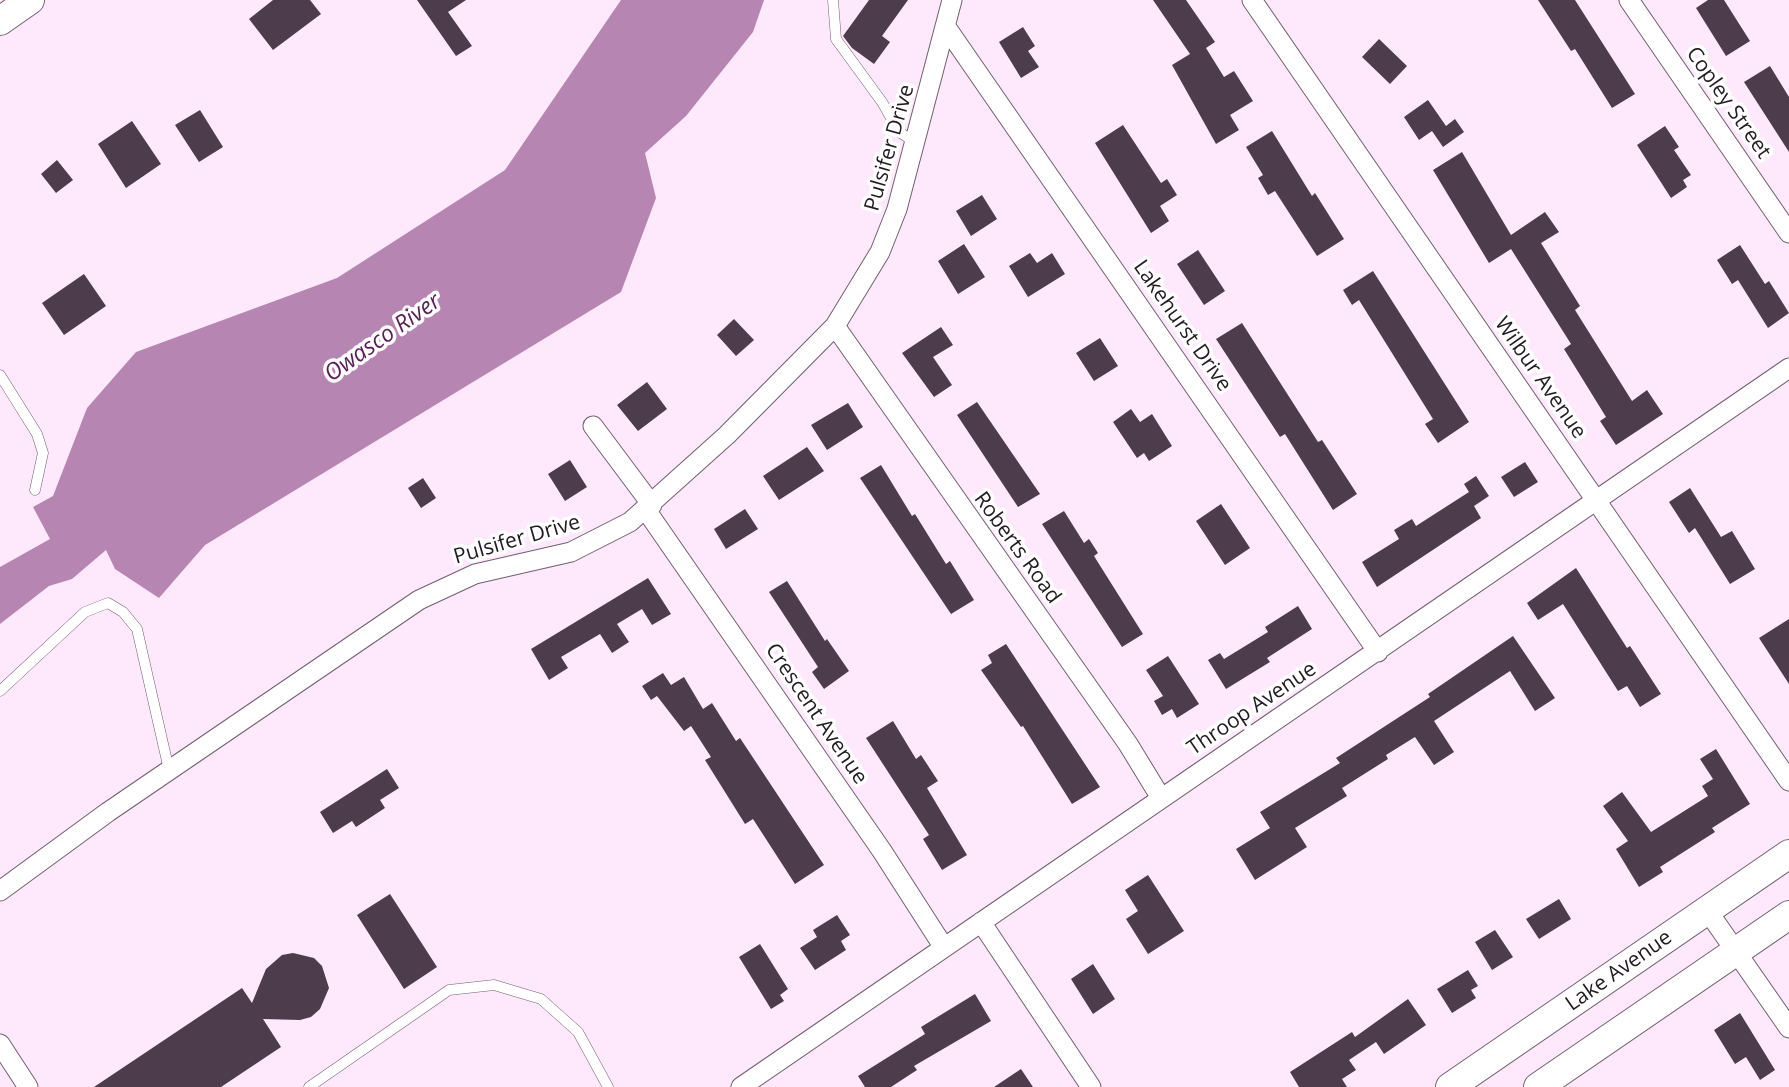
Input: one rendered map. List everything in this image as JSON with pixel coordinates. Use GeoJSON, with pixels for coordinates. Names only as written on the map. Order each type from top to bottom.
{"type":"FeatureCollection","features":[{"type":"Feature","properties":{"kind":"main road"},"geometry":{"type":"LineString","coordinates":[[0,21],[30,0]]}},
{"type":"Feature","properties":{"kind":"main road","name":"Lake Avenue"},"geometry":{"type":"LineString","coordinates":[[1450,1087],[1789,854]]}},
{"type":"Feature","properties":{"kind":"main road"},"geometry":{"type":"LineString","coordinates":[[1538,1087],[1789,915]]}},
{"type":"Feature","properties":{"kind":"street","name":"Pulsifer Drive"},"geometry":{"type":"LineString","coordinates":[[0,891],[169,770],[419,600],[475,574],[571,552],[614,533],[649,508],[727,435],[835,326],[880,252],[898,209],[917,143],[952,0]]}},
{"type":"Feature","properties":{"kind":"street","name":"Wilbur Avenue"},"geometry":{"type":"LineString","coordinates":[[1252,0],[1789,781]]}},
{"type":"Feature","properties":{"kind":"street","name":"Copley Street"},"geometry":{"type":"LineString","coordinates":[[1629,0],[1789,233]]}},
{"type":"Feature","properties":{"kind":"street","name":"Lakehurst Drive"},"geometry":{"type":"LineString","coordinates":[[946,27],[1377,652]]}},
{"type":"Feature","properties":{"kind":"street","name":"Roberts Road"},"geometry":{"type":"LineString","coordinates":[[835,326],[1128,744],[1161,798]]}},
{"type":"Feature","properties":{"kind":"street","name":"Throop Avenue"},"geometry":{"type":"LineString","coordinates":[[741,1087],[1789,368]]}},
{"type":"Feature","properties":{"kind":"street","name":"Crescent Avenue"},"geometry":{"type":"LineString","coordinates":[[593,426],[943,946]]}},
{"type":"Feature","properties":{"kind":"street"},"geometry":{"type":"LineString","coordinates":[[1707,910],[1789,1028]]}},
{"type":"Feature","properties":{"kind":"street"},"geometry":{"type":"LineString","coordinates":[[981,922],[1091,1087]]}},
{"type":"Feature","properties":{"kind":"street"},"geometry":{"type":"LineString","coordinates":[[0,1044],[28,1087]]}},
{"type":"Feature","properties":{"kind":"lane"},"geometry":{"type":"LineString","coordinates":[[833,0],[836,39],[882,102],[899,132],[917,143]]}},
{"type":"Feature","properties":{"kind":"lane"},"geometry":{"type":"LineString","coordinates":[[0,375],[37,434],[43,453],[35,490]]}},
{"type":"Feature","properties":{"kind":"lane"},"geometry":{"type":"LineString","coordinates":[[0,691],[85,612],[108,603],[122,612],[137,629],[169,770]]}},
{"type":"Feature","properties":{"kind":"lane"},"geometry":{"type":"LineString","coordinates":[[309,1087],[449,990],[494,985],[541,999],[578,1032],[608,1087]]}},
{"type":"Feature","properties":{"kind":"water","name":"Owasco River"},"geometry":{"type":"Polygon","coordinates":[[[621,0],[764,0],[753,32],[686,116],[645,153],[656,198],[621,292],[205,545],[159,598],[115,569],[106,550],[72,579],[49,586],[0,624],[0,567],[50,539],[33,507],[53,496],[87,408],[136,352],[337,278],[505,170],[621,0]]]}},
{"type":"Feature","properties":{"kind":"building"},"geometry":{"type":"Polygon","coordinates":[[[273,0],[310,0],[321,14],[273,50],[249,19],[273,0]]]}},
{"type":"Feature","properties":{"kind":"building"},"geometry":{"type":"Polygon","coordinates":[[[417,0],[466,0],[448,12],[472,46],[456,56],[417,0]]]}},
{"type":"Feature","properties":{"kind":"building"},"geometry":{"type":"Polygon","coordinates":[[[869,0],[908,0],[882,36],[890,42],[874,64],[852,48],[843,36],[869,0]]]}},
{"type":"Feature","properties":{"kind":"building"},"geometry":{"type":"Polygon","coordinates":[[[1153,0],[1186,0],[1215,42],[1206,48],[1224,77],[1234,71],[1253,101],[1230,115],[1239,130],[1216,144],[1172,65],[1190,54],[1153,0]]]}},
{"type":"Feature","properties":{"kind":"building"},"geometry":{"type":"Polygon","coordinates":[[[1538,0],[1575,0],[1635,94],[1612,108],[1575,49],[1571,51],[1538,0]]]}},
{"type":"Feature","properties":{"kind":"building"},"geometry":{"type":"Polygon","coordinates":[[[1708,0],[1724,0],[1750,41],[1726,56],[1696,8],[1708,0]]]}},
{"type":"Feature","properties":{"kind":"building"},"geometry":{"type":"Polygon","coordinates":[[[1023,27],[1035,46],[1028,51],[1039,67],[1021,78],[999,42],[1023,27]]]}},
{"type":"Feature","properties":{"kind":"building"},"geometry":{"type":"Polygon","coordinates":[[[1379,39],[1407,66],[1390,84],[1362,57],[1379,39]]]}},
{"type":"Feature","properties":{"kind":"building"},"geometry":{"type":"Polygon","coordinates":[[[1770,66],[1789,97],[1789,152],[1744,82],[1770,66]]]}},
{"type":"Feature","properties":{"kind":"building"},"geometry":{"type":"Polygon","coordinates":[[[1428,100],[1446,126],[1455,119],[1464,132],[1443,147],[1432,131],[1419,140],[1404,117],[1428,100]]]}},
{"type":"Feature","properties":{"kind":"building"},"geometry":{"type":"Polygon","coordinates":[[[200,110],[223,147],[199,162],[175,125],[200,110]]]}},
{"type":"Feature","properties":{"kind":"building"},"geometry":{"type":"Polygon","coordinates":[[[132,121],[161,164],[126,188],[98,144],[132,121]]]}},
{"type":"Feature","properties":{"kind":"building"},"geometry":{"type":"Polygon","coordinates":[[[1123,125],[1161,183],[1167,179],[1177,195],[1160,206],[1169,221],[1151,233],[1095,143],[1123,125]]]}},
{"type":"Feature","properties":{"kind":"building"},"geometry":{"type":"Polygon","coordinates":[[[1665,126],[1679,147],[1674,150],[1691,175],[1683,180],[1687,187],[1671,198],[1637,145],[1665,126]]]}},
{"type":"Feature","properties":{"kind":"building"},"geometry":{"type":"Polygon","coordinates":[[[1272,131],[1312,196],[1315,193],[1344,239],[1317,256],[1275,191],[1268,195],[1258,178],[1263,175],[1246,147],[1272,131]]]}},
{"type":"Feature","properties":{"kind":"building"},"geometry":{"type":"Polygon","coordinates":[[[1462,152],[1511,235],[1545,212],[1559,232],[1541,243],[1580,306],[1575,310],[1632,401],[1647,390],[1663,414],[1616,445],[1600,421],[1606,417],[1564,349],[1571,344],[1511,249],[1489,263],[1433,170],[1462,152]]]}},
{"type":"Feature","properties":{"kind":"building"},"geometry":{"type":"Polygon","coordinates":[[[57,160],[73,180],[56,193],[41,174],[57,160]]]}},
{"type":"Feature","properties":{"kind":"building"},"geometry":{"type":"Polygon","coordinates":[[[982,195],[997,219],[971,236],[956,211],[982,195]]]}},
{"type":"Feature","properties":{"kind":"building"},"geometry":{"type":"Polygon","coordinates":[[[964,244],[985,277],[958,294],[938,261],[964,244]]]}},
{"type":"Feature","properties":{"kind":"building"},"geometry":{"type":"Polygon","coordinates":[[[1740,245],[1765,284],[1769,281],[1789,313],[1768,328],[1738,280],[1732,284],[1717,260],[1740,245]]]}},
{"type":"Feature","properties":{"kind":"building"},"geometry":{"type":"Polygon","coordinates":[[[1198,250],[1225,291],[1204,305],[1177,264],[1198,250]]]}},
{"type":"Feature","properties":{"kind":"building"},"geometry":{"type":"Polygon","coordinates":[[[1030,253],[1037,263],[1052,253],[1065,274],[1028,297],[1009,266],[1030,253]]]}},
{"type":"Feature","properties":{"kind":"building"},"geometry":{"type":"Polygon","coordinates":[[[1373,271],[1469,422],[1438,443],[1425,424],[1433,419],[1359,300],[1352,305],[1343,290],[1373,271]]]}},
{"type":"Feature","properties":{"kind":"building"},"geometry":{"type":"Polygon","coordinates":[[[84,274],[106,306],[64,335],[42,303],[84,274]]]}},
{"type":"Feature","properties":{"kind":"building"},"geometry":{"type":"Polygon","coordinates":[[[734,319],[754,340],[736,356],[717,335],[734,319]]]}},
{"type":"Feature","properties":{"kind":"building"},"geometry":{"type":"Polygon","coordinates":[[[1242,323],[1318,442],[1322,440],[1357,494],[1333,510],[1285,434],[1280,437],[1216,339],[1242,323]]]}},
{"type":"Feature","properties":{"kind":"building"},"geometry":{"type":"Polygon","coordinates":[[[941,327],[953,345],[933,357],[952,385],[934,397],[902,353],[941,327]]]}},
{"type":"Feature","properties":{"kind":"building"},"geometry":{"type":"Polygon","coordinates":[[[1100,338],[1118,366],[1094,381],[1076,353],[1100,338]]]}},
{"type":"Feature","properties":{"kind":"building"},"geometry":{"type":"Polygon","coordinates":[[[647,382],[667,409],[638,431],[617,405],[647,382]]]}},
{"type":"Feature","properties":{"kind":"building"},"geometry":{"type":"Polygon","coordinates":[[[977,402],[1040,494],[1018,507],[957,415],[977,402]]]}},
{"type":"Feature","properties":{"kind":"building"},"geometry":{"type":"Polygon","coordinates":[[[848,403],[863,427],[827,450],[811,425],[848,403]]]}},
{"type":"Feature","properties":{"kind":"building"},"geometry":{"type":"Polygon","coordinates":[[[1131,409],[1140,422],[1152,414],[1172,446],[1149,461],[1144,453],[1137,458],[1113,422],[1131,409]]]}},
{"type":"Feature","properties":{"kind":"building"},"geometry":{"type":"Polygon","coordinates":[[[807,447],[824,471],[779,500],[763,476],[807,447]]]}},
{"type":"Feature","properties":{"kind":"building"},"geometry":{"type":"Polygon","coordinates":[[[570,460],[587,487],[565,501],[548,474],[570,460]]]}},
{"type":"Feature","properties":{"kind":"building"},"geometry":{"type":"Polygon","coordinates":[[[1525,462],[1538,482],[1514,497],[1501,477],[1525,462]]]}},
{"type":"Feature","properties":{"kind":"building"},"geometry":{"type":"Polygon","coordinates":[[[881,465],[912,516],[915,514],[946,564],[950,561],[974,600],[951,614],[860,478],[881,465]]]}},
{"type":"Feature","properties":{"kind":"building"},"geometry":{"type":"Polygon","coordinates":[[[1476,476],[1489,496],[1474,506],[1481,518],[1377,587],[1362,562],[1399,539],[1394,530],[1412,519],[1416,526],[1469,492],[1464,484],[1476,476]]]}},
{"type":"Feature","properties":{"kind":"building"},"geometry":{"type":"Polygon","coordinates":[[[423,478],[436,498],[421,508],[408,488],[423,478]]]}},
{"type":"Feature","properties":{"kind":"building"},"geometry":{"type":"Polygon","coordinates":[[[1690,488],[1721,537],[1732,531],[1755,569],[1730,584],[1695,528],[1689,533],[1669,502],[1690,488]]]}},
{"type":"Feature","properties":{"kind":"building"},"geometry":{"type":"Polygon","coordinates":[[[1221,504],[1250,548],[1225,565],[1196,521],[1221,504]]]}},
{"type":"Feature","properties":{"kind":"building"},"geometry":{"type":"Polygon","coordinates":[[[745,509],[758,529],[726,549],[714,529],[745,509]]]}},
{"type":"Feature","properties":{"kind":"building"},"geometry":{"type":"Polygon","coordinates":[[[1064,511],[1084,543],[1089,539],[1098,553],[1094,556],[1143,634],[1122,647],[1042,524],[1064,511]]]}},
{"type":"Feature","properties":{"kind":"building"},"geometry":{"type":"Polygon","coordinates":[[[1576,568],[1627,648],[1630,646],[1661,694],[1640,707],[1627,686],[1618,691],[1563,604],[1538,620],[1527,603],[1576,568]]]}},
{"type":"Feature","properties":{"kind":"building"},"geometry":{"type":"Polygon","coordinates":[[[648,578],[671,614],[652,625],[642,609],[617,624],[629,642],[612,653],[600,634],[561,657],[568,668],[549,680],[531,649],[648,578]]]}},
{"type":"Feature","properties":{"kind":"building"},"geometry":{"type":"Polygon","coordinates":[[[787,581],[825,641],[827,639],[849,671],[824,689],[812,672],[818,667],[769,592],[787,581]]]}},
{"type":"Feature","properties":{"kind":"building"},"geometry":{"type":"Polygon","coordinates":[[[1298,606],[1312,629],[1267,658],[1270,662],[1226,689],[1208,660],[1220,653],[1224,659],[1268,632],[1265,627],[1298,606]]]}},
{"type":"Feature","properties":{"kind":"building"},"geometry":{"type":"Polygon","coordinates":[[[1789,619],[1789,684],[1759,638],[1789,619]]]}},
{"type":"Feature","properties":{"kind":"building"},"geometry":{"type":"Polygon","coordinates":[[[1513,636],[1555,698],[1535,711],[1510,671],[1434,721],[1454,752],[1434,765],[1415,737],[1386,755],[1388,759],[1342,788],[1347,796],[1295,828],[1307,847],[1255,880],[1236,849],[1270,828],[1260,812],[1340,763],[1336,758],[1430,697],[1428,694],[1513,636]]]}},
{"type":"Feature","properties":{"kind":"building"},"geometry":{"type":"Polygon","coordinates":[[[1006,644],[1100,787],[1072,804],[1023,726],[1021,727],[981,670],[992,663],[988,655],[1006,644]]]}},
{"type":"Feature","properties":{"kind":"building"},"geometry":{"type":"Polygon","coordinates":[[[1168,656],[1199,704],[1177,718],[1172,709],[1162,715],[1154,701],[1163,696],[1146,670],[1168,656]]]}},
{"type":"Feature","properties":{"kind":"building"},"geometry":{"type":"Polygon","coordinates":[[[663,673],[671,685],[684,677],[703,709],[712,703],[736,741],[740,738],[824,865],[795,884],[753,819],[745,824],[705,760],[711,757],[691,726],[684,731],[657,696],[651,700],[642,686],[663,673]]]}},
{"type":"Feature","properties":{"kind":"building"},"geometry":{"type":"Polygon","coordinates":[[[893,721],[916,759],[921,755],[938,781],[927,788],[967,855],[942,870],[923,839],[929,835],[866,738],[893,721]]]}},
{"type":"Feature","properties":{"kind":"building"},"geometry":{"type":"Polygon","coordinates":[[[1716,749],[1750,804],[1712,828],[1715,832],[1660,867],[1663,872],[1639,887],[1616,849],[1628,841],[1603,806],[1622,792],[1651,832],[1708,796],[1702,786],[1713,779],[1700,759],[1716,749]]]}},
{"type":"Feature","properties":{"kind":"building"},"geometry":{"type":"Polygon","coordinates":[[[387,769],[399,788],[380,800],[385,808],[356,827],[352,821],[333,833],[320,812],[387,769]]]}},
{"type":"Feature","properties":{"kind":"building"},"geometry":{"type":"Polygon","coordinates":[[[1148,875],[1184,931],[1148,954],[1126,919],[1138,911],[1125,890],[1148,875]]]}},
{"type":"Feature","properties":{"kind":"building"},"geometry":{"type":"Polygon","coordinates":[[[390,894],[437,967],[404,989],[357,915],[390,894]]]}},
{"type":"Feature","properties":{"kind":"building"},"geometry":{"type":"Polygon","coordinates":[[[1559,899],[1571,919],[1539,939],[1526,919],[1559,899]]]}},
{"type":"Feature","properties":{"kind":"building"},"geometry":{"type":"Polygon","coordinates":[[[837,915],[850,935],[841,941],[846,950],[815,970],[800,948],[817,937],[813,930],[837,915]]]}},
{"type":"Feature","properties":{"kind":"building"},"geometry":{"type":"Polygon","coordinates":[[[1495,930],[1513,957],[1492,970],[1475,942],[1495,930]]]}},
{"type":"Feature","properties":{"kind":"building"},"geometry":{"type":"Polygon","coordinates":[[[760,944],[788,989],[780,995],[784,1001],[771,1009],[739,957],[760,944]]]}},
{"type":"Feature","properties":{"kind":"building"},"geometry":{"type":"Polygon","coordinates":[[[293,953],[314,958],[322,966],[329,988],[320,1009],[311,1017],[300,1020],[263,1019],[281,1047],[221,1087],[94,1087],[242,988],[252,1003],[266,969],[282,955],[293,953]]]}},
{"type":"Feature","properties":{"kind":"building"},"geometry":{"type":"Polygon","coordinates":[[[1093,964],[1115,999],[1093,1014],[1071,979],[1093,964]]]}},
{"type":"Feature","properties":{"kind":"building"},"geometry":{"type":"Polygon","coordinates":[[[1468,970],[1478,986],[1471,990],[1476,998],[1452,1013],[1437,989],[1468,970]]]}},
{"type":"Feature","properties":{"kind":"building"},"geometry":{"type":"Polygon","coordinates":[[[975,994],[991,1021],[914,1066],[917,1070],[891,1087],[865,1087],[858,1076],[925,1034],[921,1027],[975,994]]]}},
{"type":"Feature","properties":{"kind":"building"},"geometry":{"type":"Polygon","coordinates":[[[1408,999],[1426,1025],[1384,1054],[1376,1042],[1349,1060],[1356,1070],[1342,1079],[1347,1087],[1299,1087],[1290,1072],[1352,1032],[1355,1037],[1408,999]]]}},
{"type":"Feature","properties":{"kind":"building"},"geometry":{"type":"Polygon","coordinates":[[[1740,1013],[1775,1070],[1760,1080],[1746,1057],[1735,1064],[1714,1030],[1740,1013]]]}},
{"type":"Feature","properties":{"kind":"building"},"geometry":{"type":"Polygon","coordinates":[[[1021,1069],[1033,1087],[994,1087],[1021,1069]]]}}]}
